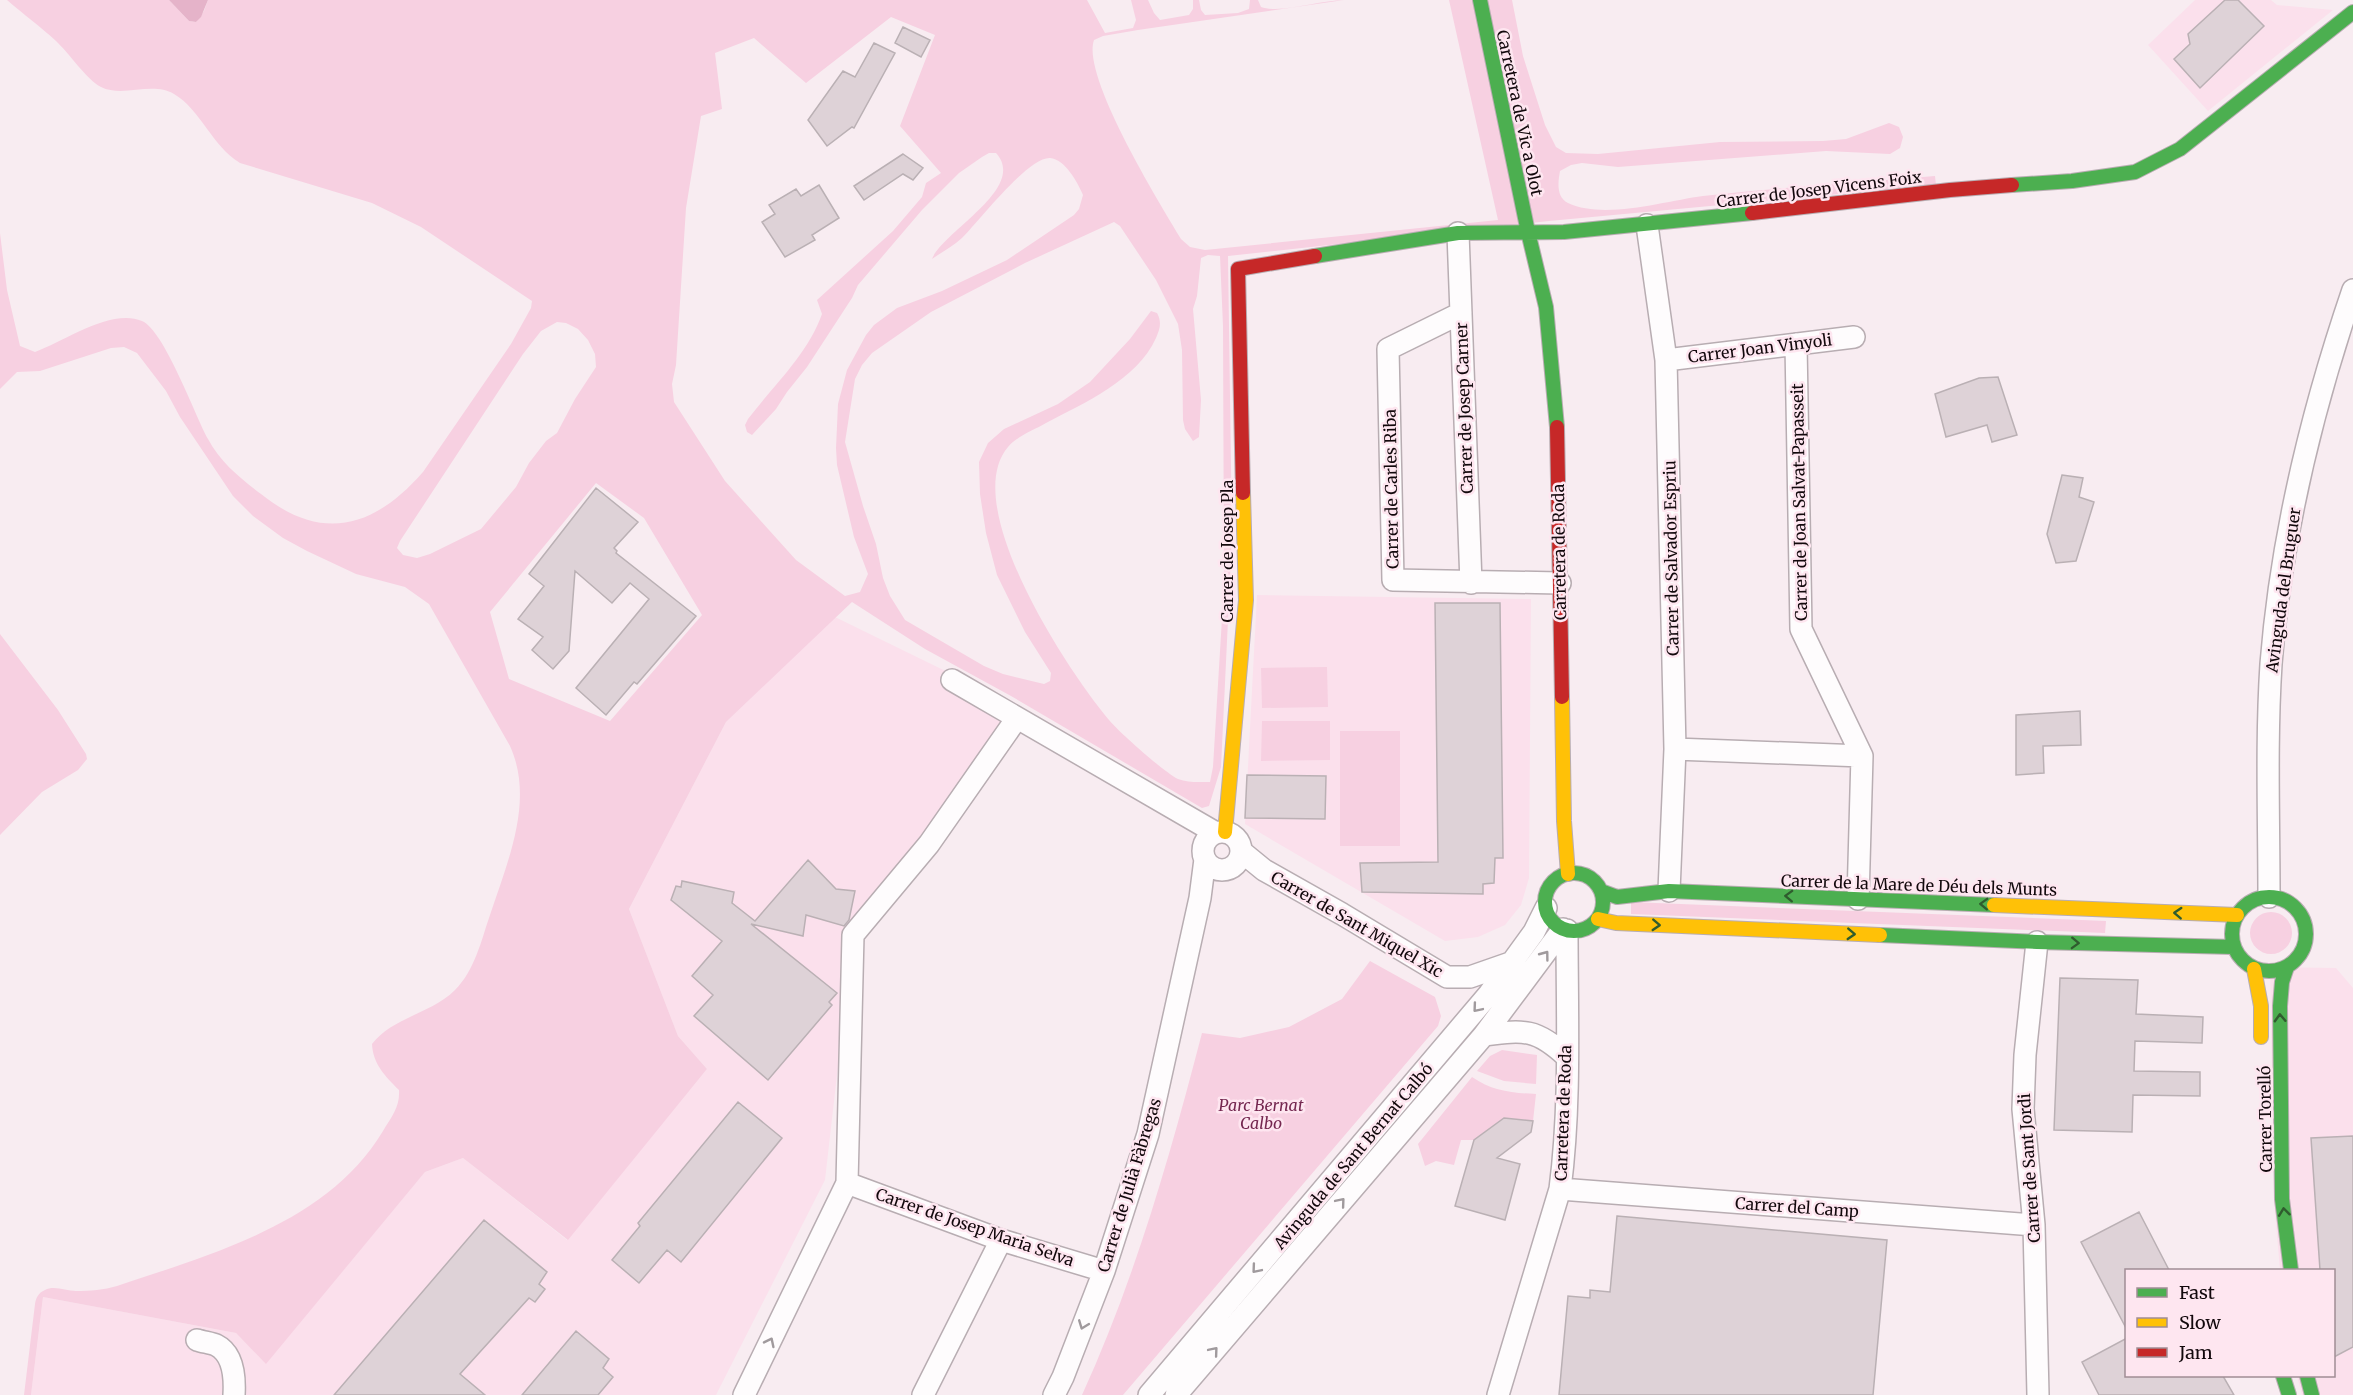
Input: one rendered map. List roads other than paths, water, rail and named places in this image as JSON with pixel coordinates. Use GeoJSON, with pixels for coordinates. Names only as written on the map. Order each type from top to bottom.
{"type":"FeatureCollection","features":[{"type":"Feature","properties":{"kind":"street","name":"Carretera de Vic a Olot"},"geometry":{"type":"LineString","coordinates":[[1480,0],[1528,232]]}},
{"type":"Feature","properties":{"kind":"street","name":"Carrer de Josep Vicens Foix"},"geometry":{"type":"LineString","coordinates":[[1239,269],[1458,233],[1564,232],[1647,225],[1950,190],[2072,181],[2135,172],[2180,149],[2353,12]]}},
{"type":"Feature","properties":{"kind":"street","name":"Carrer de Salvador Espriu"},"geometry":{"type":"LineString","coordinates":[[1647,225],[1666,360],[1675,749],[1669,891]]}},
{"type":"Feature","properties":{"kind":"street","name":"Carretera de Roda"},"geometry":{"type":"LineString","coordinates":[[1528,232],[1546,307],[1557,419],[1564,821],[1568,874]]}},
{"type":"Feature","properties":{"kind":"street","name":"Carrer de Josep Carner"},"geometry":{"type":"LineString","coordinates":[[1458,233],[1470,583]]}},
{"type":"Feature","properties":{"kind":"street","name":"Carrer de Josep Pla"},"geometry":{"type":"LineString","coordinates":[[1213,843],[1246,600],[1239,269]]}},
{"type":"Feature","properties":{"kind":"street","name":"Avinguda del Bruguer"},"geometry":{"type":"LineString","coordinates":[[2269,897],[2268,760],[2271,663],[2285,558],[2296,496],[2317,407],[2353,290]]}},
{"type":"Feature","properties":{"kind":"street","name":"Carrer de Carles Riba"},"geometry":{"type":"LineString","coordinates":[[1461,313],[1388,349],[1394,580],[1560,583]]}},
{"type":"Feature","properties":{"kind":"street","name":"Carrer Joan Vinyoli"},"geometry":{"type":"LineString","coordinates":[[1666,360],[1854,337]]}},
{"type":"Feature","properties":{"kind":"street","name":"Carrer de Joan Salvat-Papasseit"},"geometry":{"type":"LineString","coordinates":[[1796,344],[1801,629],[1862,756],[1858,899]]}},
{"type":"Feature","properties":{"kind":"street"},"geometry":{"type":"LineString","coordinates":[[952,680],[1181,814],[1213,843],[1215,869],[1236,861]]}},
{"type":"Feature","properties":{"kind":"street"},"geometry":{"type":"LineString","coordinates":[[744,1395],[847,1183],[853,935],[928,844],[1017,718]]}},
{"type":"Feature","properties":{"kind":"street"},"geometry":{"type":"LineString","coordinates":[[1675,749],[1862,756]]}},
{"type":"Feature","properties":{"kind":"street"},"geometry":{"type":"LineString","coordinates":[[1200,898],[1236,861],[1238,839],[1213,843]]}},
{"type":"Feature","properties":{"kind":"street","name":"Carrer de Julià Fàbregas"},"geometry":{"type":"LineString","coordinates":[[1054,1395],[1104,1271],[1148,1134],[1213,843]]}},
{"type":"Feature","properties":{"kind":"street","name":"Carrer de Sant Miquel Xic"},"geometry":{"type":"LineString","coordinates":[[1236,861],[1264,870],[1447,978],[1470,977],[1513,962]]}},
{"type":"Feature","properties":{"kind":"street"},"geometry":{"type":"LineString","coordinates":[[1568,874],[1588,877],[1601,891],[1603,903],[1598,919],[1583,930],[1565,930],[1551,920],[1546,908],[1546,897],[1550,887],[1558,879],[1568,874]]}},
{"type":"Feature","properties":{"kind":"street","name":"Carrer de la Mare de Déu dels Munts"},"geometry":{"type":"LineString","coordinates":[[1601,891],[1617,897],[1669,891],[2237,915]]}},
{"type":"Feature","properties":{"kind":"street"},"geometry":{"type":"LineString","coordinates":[[2269,897],[2283,899],[2298,910],[2305,923],[2307,937],[2303,951],[2295,962],[2273,972],[2254,969],[2244,962],[2234,947],[2232,931],[2237,915],[2251,902],[2269,897]]}},
{"type":"Feature","properties":{"kind":"street","name":"Avinguda de Sant Bernat Calbó"},"geometry":{"type":"LineString","coordinates":[[1149,1395],[1437,1057],[1513,962],[1534,932],[1546,908]]}},
{"type":"Feature","properties":{"kind":"street"},"geometry":{"type":"LineString","coordinates":[[1598,919],[1616,923],[2037,942],[2234,947]]}},
{"type":"Feature","properties":{"kind":"street","name":"Carretera de Roda"},"geometry":{"type":"LineString","coordinates":[[1498,1395],[1560,1189],[1566,1113],[1565,930]]}},
{"type":"Feature","properties":{"kind":"street","name":"Avinguda de Sant Bernat Calbó"},"geometry":{"type":"LineString","coordinates":[[1176,1395],[1484,1035],[1565,930]]}},
{"type":"Feature","properties":{"kind":"street","name":"Carrer de Sant Jordi"},"geometry":{"type":"LineString","coordinates":[[2037,942],[2025,1055],[2023,1109],[2034,1225],[2038,1395]]}},
{"type":"Feature","properties":{"kind":"street","name":"Carrer Torelló"},"geometry":{"type":"LineString","coordinates":[[2287,967],[2280,1006],[2282,1199],[2291,1269]]}},
{"type":"Feature","properties":{"kind":"street","name":"Carrer Torelló"},"geometry":{"type":"LineString","coordinates":[[2254,969],[2261,1006],[2262,1055]]}},
{"type":"Feature","properties":{"kind":"street"},"geometry":{"type":"LineString","coordinates":[[1484,1035],[1517,1032],[1541,1036],[1566,1057]]}},
{"type":"Feature","properties":{"kind":"street","name":"Carrer de Josep Maria Selva"},"geometry":{"type":"LineString","coordinates":[[847,1183],[1001,1240],[1104,1271]]}},
{"type":"Feature","properties":{"kind":"street","name":"Carrer del Camp"},"geometry":{"type":"LineString","coordinates":[[1560,1189],[2034,1225]]}},
{"type":"Feature","properties":{"kind":"street"},"geometry":{"type":"LineString","coordinates":[[923,1395],[1001,1240]]}},
{"type":"Feature","properties":{"kind":"street"},"geometry":{"type":"LineString","coordinates":[[196,1340],[216,1346],[225,1353],[231,1363],[235,1383],[234,1395]]}},
{"type":"Feature","properties":{"kind":"street"},"geometry":{"type":"LineString","coordinates":[[2283,1377],[2289,1395]]}},
{"type":"Feature","properties":{"kind":"street"},"geometry":{"type":"LineString","coordinates":[[2307,1377],[2312,1395]]}},
{"type":"Feature","properties":{"kind":"park label","name":"Parc Bernat Calbo"},"geometry":{"type":"Point","coordinates":[1261,1114]}}]}
